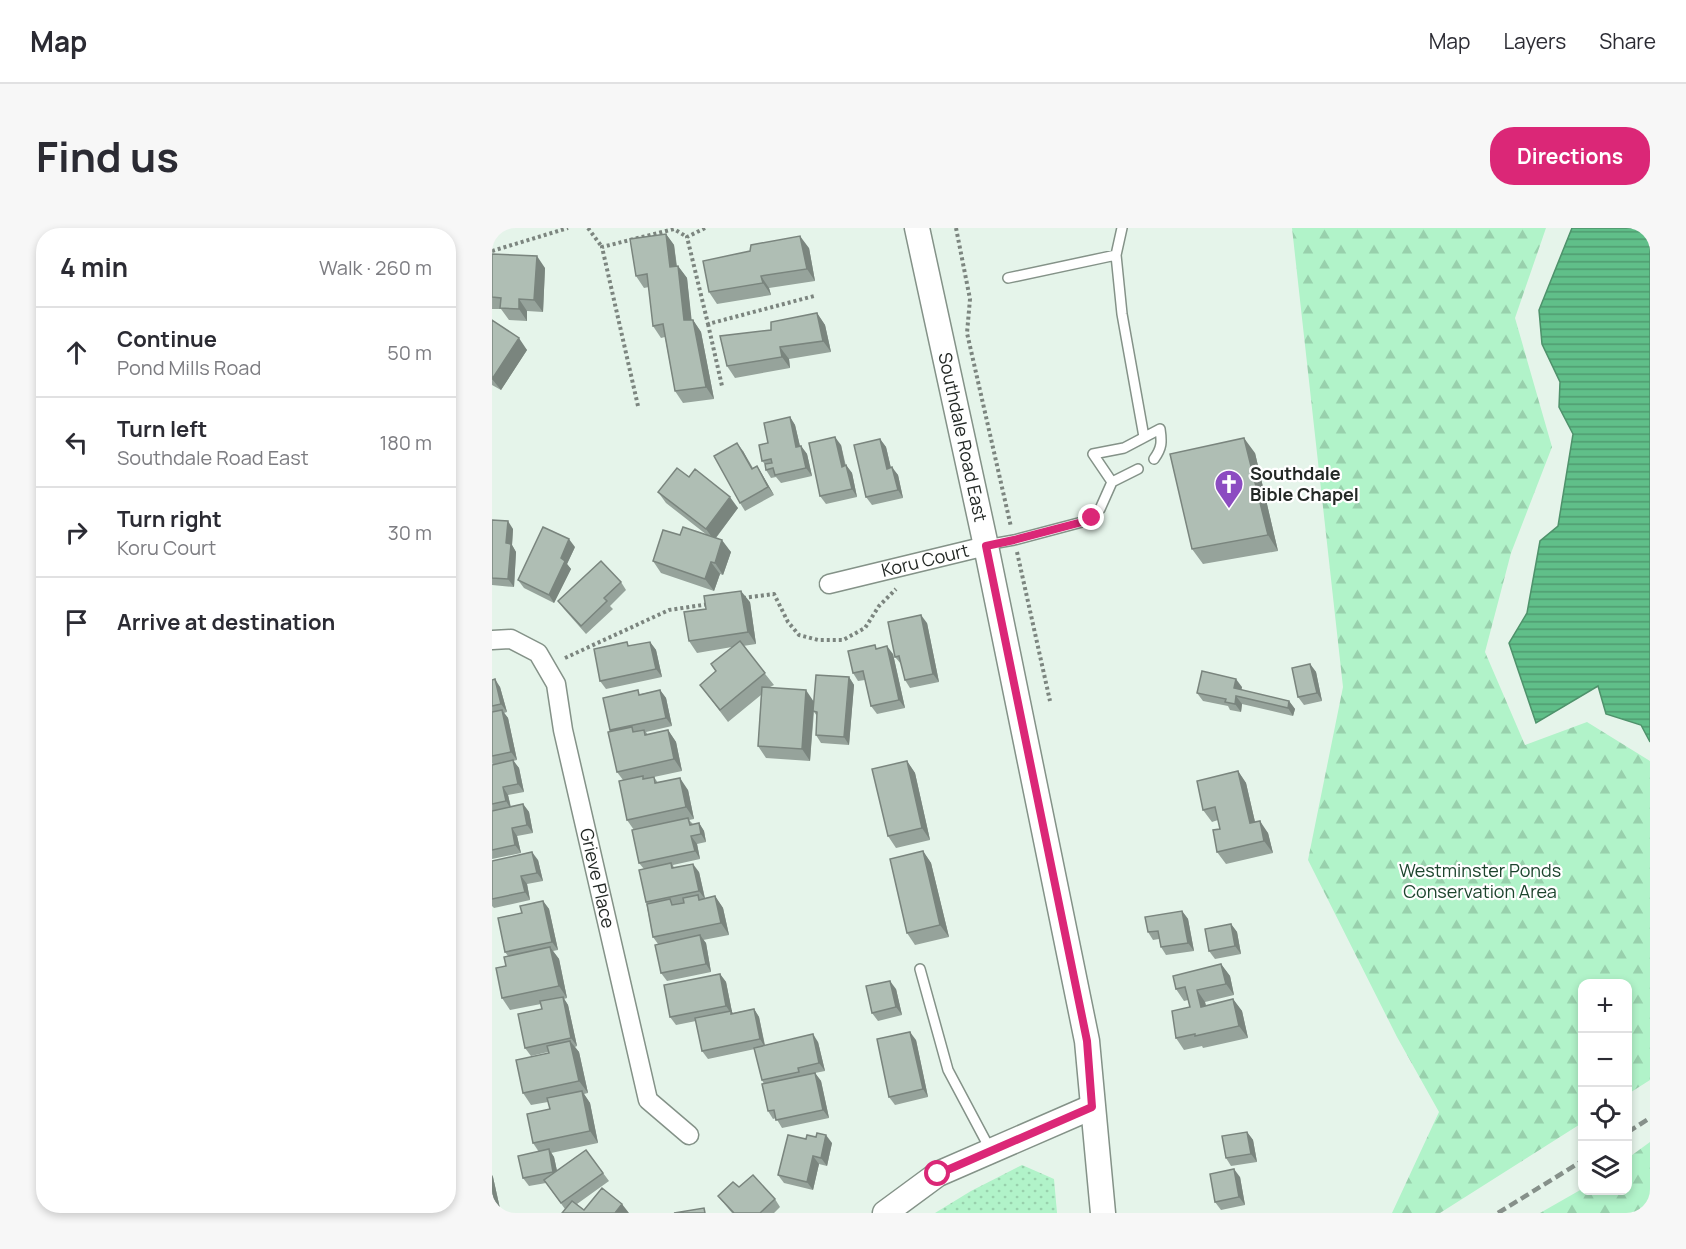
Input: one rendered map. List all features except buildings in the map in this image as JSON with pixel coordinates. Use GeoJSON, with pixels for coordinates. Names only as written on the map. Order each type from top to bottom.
{"type":"FeatureCollection","features":[{"type":"Feature","properties":{"kind":"main road","name":"Southdale Road East"},"geometry":{"type":"LineString","coordinates":[[917,228],[986,546],[1087,1041],[1103,1213]]}},
{"type":"Feature","properties":{"kind":"main road"},"geometry":{"type":"LineString","coordinates":[[885,1213],[938,1174],[1092,1107]]}},
{"type":"Feature","properties":{"kind":"street","name":"Koru Court"},"geometry":{"type":"LineString","coordinates":[[829,584],[986,546]]}},
{"type":"Feature","properties":{"kind":"street","name":"Grieve Place"},"geometry":{"type":"LineString","coordinates":[[492,640],[511,639],[538,653],[556,684],[563,730],[648,1100],[689,1135]]}},
{"type":"Feature","properties":{"kind":"lane"},"geometry":{"type":"LineString","coordinates":[[1122,228],[1116,255],[1122,315],[1144,437]]}},
{"type":"Feature","properties":{"kind":"lane"},"geometry":{"type":"LineString","coordinates":[[1008,278],[1116,255]]}},
{"type":"Feature","properties":{"kind":"lane"},"geometry":{"type":"LineString","coordinates":[[1138,470],[1112,482],[1093,454],[1124,448],[1160,429],[1162,442],[1160,451],[1154,459]]}},
{"type":"Feature","properties":{"kind":"lane","name":"Koru Court"},"geometry":{"type":"LineString","coordinates":[[986,546],[1092,518],[1100,509],[1112,482]]}},
{"type":"Feature","properties":{"kind":"lane"},"geometry":{"type":"LineString","coordinates":[[921,969],[948,1070],[992,1151]]}},
{"type":"Feature","properties":{"kind":"path"},"geometry":{"type":"LineString","coordinates":[[492,251],[568,228]]}},
{"type":"Feature","properties":{"kind":"path"},"geometry":{"type":"LineString","coordinates":[[588,228],[602,247],[638,406]]}},
{"type":"Feature","properties":{"kind":"path"},"geometry":{"type":"LineString","coordinates":[[687,237],[705,228]]}},
{"type":"Feature","properties":{"kind":"path"},"geometry":{"type":"LineString","coordinates":[[956,228],[970,299],[967,333],[1050,701]]}},
{"type":"Feature","properties":{"kind":"path"},"geometry":{"type":"LineString","coordinates":[[602,247],[674,230],[687,237],[722,386]]}},
{"type":"Feature","properties":{"kind":"path"},"geometry":{"type":"LineString","coordinates":[[708,324],[814,296]]}},
{"type":"Feature","properties":{"kind":"path"},"geometry":{"type":"LineString","coordinates":[[739,599],[774,594],[788,622],[799,635],[818,640],[843,640],[865,628],[879,606],[895,589],[902,586]]}},
{"type":"Feature","properties":{"kind":"path"},"geometry":{"type":"LineString","coordinates":[[565,658],[669,610],[716,603]]}},
{"type":"Feature","properties":{"kind":"green space","name":"Westminster Ponds Conservation Area"},"geometry":{"type":"Polygon","coordinates":[[[1292,228],[1546,228],[1515,318],[1552,447],[1511,553],[1485,652],[1525,745],[1587,722],[1650,761],[1650,1080],[1632,1091],[1632,979],[1578,979],[1578,1126],[1440,1213],[1392,1213],[1439,1112],[1397,1037],[1308,860],[1343,687],[1292,228]]]}},
{"type":"Feature","properties":{"kind":"green space"},"geometry":{"type":"Polygon","coordinates":[[[1650,1142],[1650,1213],[1540,1213],[1578,1191],[1578,1195],[1632,1195],[1632,1155],[1650,1142]]]}},
{"type":"Feature","properties":{"kind":"green space"},"geometry":{"type":"Polygon","coordinates":[[[1022,1165],[1054,1179],[1057,1213],[935,1213],[971,1191],[1022,1165]]]}},
{"type":"Feature","properties":{"kind":"shaded area"},"geometry":{"type":"Polygon","coordinates":[[[1572,228],[1650,228],[1650,742],[1641,725],[1606,714],[1598,686],[1536,723],[1509,643],[1527,613],[1540,541],[1558,526],[1573,434],[1559,407],[1560,382],[1542,344],[1539,310],[1572,228]]]}},
{"type":"Feature","properties":{"kind":"railway"},"geometry":{"type":"LineString","coordinates":[[1632,1129],[1650,1118]]}},
{"type":"Feature","properties":{"kind":"railway"},"geometry":{"type":"LineString","coordinates":[[1498,1213],[1578,1163]]}},
{"type":"Feature","properties":{"kind":"place","name":"Southdale Bible Chapel"},"geometry":{"type":"Point","coordinates":[1229,510]}},
{"type":"Feature","properties":{"kind":"route"},"geometry":{"type":"LineString","coordinates":[[938,1174],[1092,1107],[1087,1041],[986,546],[1092,518]]}}]}
